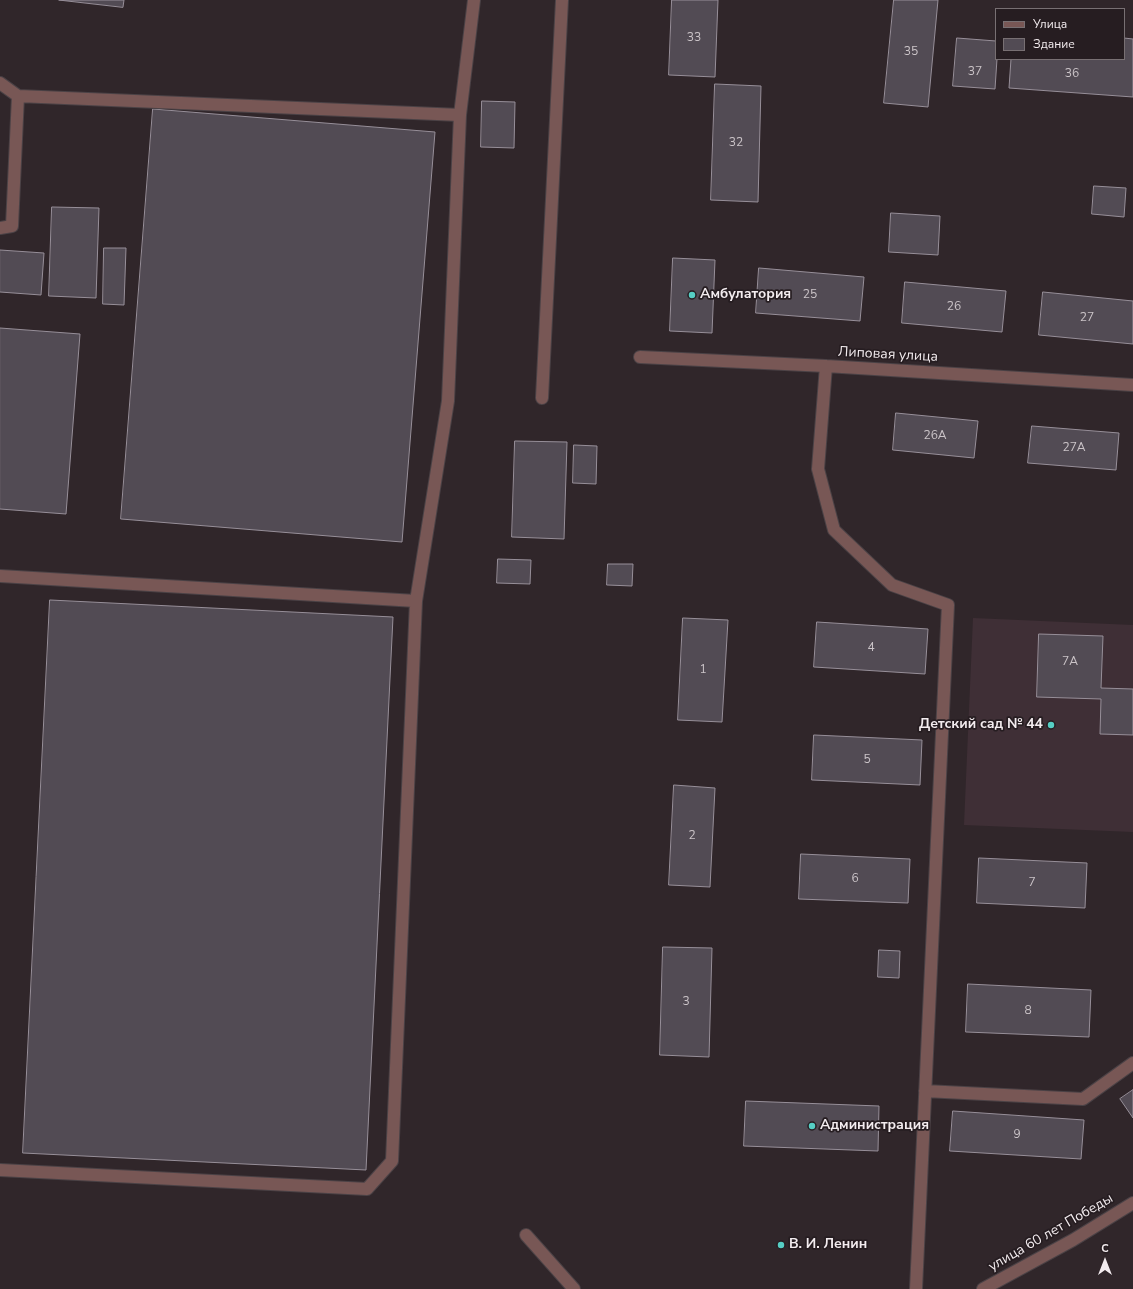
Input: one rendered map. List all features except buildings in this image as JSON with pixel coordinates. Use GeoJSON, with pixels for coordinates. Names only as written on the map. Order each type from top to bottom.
{"type":"FeatureCollection","features":[{"type":"Feature","properties":{"kind":"street"},"geometry":{"type":"LineString","coordinates":[[0,1170],[367,1189],[392,1161],[416,601],[448,401],[460,115],[474,0]]}},
{"type":"Feature","properties":{"kind":"street"},"geometry":{"type":"LineString","coordinates":[[542,398],[562,0]]}},
{"type":"Feature","properties":{"kind":"street"},"geometry":{"type":"LineString","coordinates":[[0,83],[18,96],[460,115]]}},
{"type":"Feature","properties":{"kind":"street"},"geometry":{"type":"LineString","coordinates":[[0,228],[12,226],[18,96]]}},
{"type":"Feature","properties":{"kind":"street","name":"Липовая улица"},"geometry":{"type":"LineString","coordinates":[[640,357],[826,366],[1133,385]]}},
{"type":"Feature","properties":{"kind":"street"},"geometry":{"type":"LineString","coordinates":[[826,366],[818,469],[834,530],[892,585],[948,605],[916,1289]]}},
{"type":"Feature","properties":{"kind":"street"},"geometry":{"type":"LineString","coordinates":[[0,576],[416,601]]}},
{"type":"Feature","properties":{"kind":"street"},"geometry":{"type":"LineString","coordinates":[[925,1091],[1084,1098],[1133,1063]]}},
{"type":"Feature","properties":{"kind":"street","name":"улица 60 лет Победы"},"geometry":{"type":"LineString","coordinates":[[983,1289],[1073,1240],[1133,1203]]}},
{"type":"Feature","properties":{"kind":"street"},"geometry":{"type":"LineString","coordinates":[[526,1235],[574,1289]]}},
{"type":"Feature","properties":{"kind":"shaded area","name":"Детский сад № 44"},"geometry":{"type":"Polygon","coordinates":[[[973,618],[1133,625],[1133,832],[964,825],[973,618]]]}},
{"type":"Feature","properties":{"kind":"place","name":"Амбулатория"},"geometry":{"type":"Point","coordinates":[692,295]}},
{"type":"Feature","properties":{"kind":"place","name":"Детский сад № 44"},"geometry":{"type":"Point","coordinates":[1051,725]}},
{"type":"Feature","properties":{"kind":"place","name":"Администрация"},"geometry":{"type":"Point","coordinates":[812,1126]}},
{"type":"Feature","properties":{"kind":"place","name":"В. И. Ленин"},"geometry":{"type":"Point","coordinates":[781,1245]}}]}
